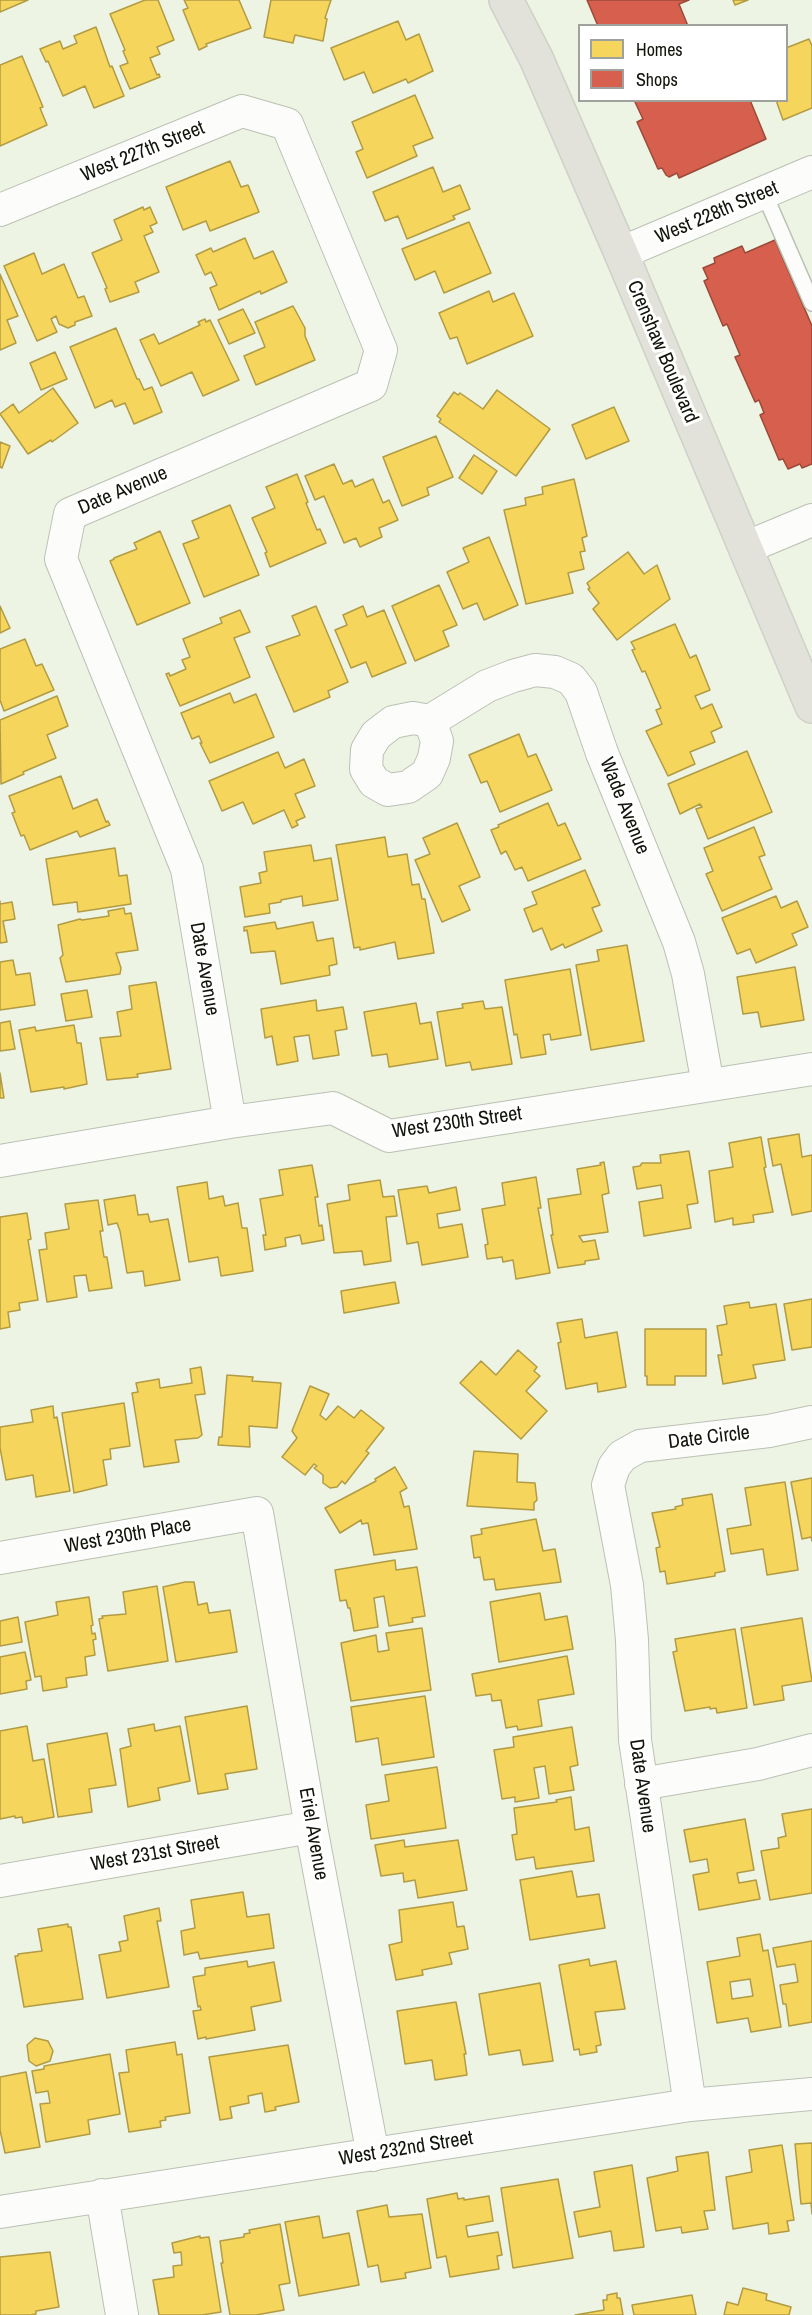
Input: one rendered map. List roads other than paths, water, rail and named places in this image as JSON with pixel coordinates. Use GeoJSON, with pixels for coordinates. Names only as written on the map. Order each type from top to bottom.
{"type":"FeatureCollection","features":[{"type":"Feature","properties":{"kind":"main road","name":"Crenshaw Boulevard"},"geometry":{"type":"LineString","coordinates":[[506,0],[536,58],[621,253],[812,706]]}},
{"type":"Feature","properties":{"kind":"street","name":"West 227th Street"},"geometry":{"type":"LineString","coordinates":[[0,210],[242,111],[287,123]]}},
{"type":"Feature","properties":{"kind":"street","name":"Date Avenue"},"geometry":{"type":"LineString","coordinates":[[230,1122],[187,869],[61,558],[70,514],[371,385],[381,350],[287,123]]}},
{"type":"Feature","properties":{"kind":"street","name":"West 228th Street"},"geometry":{"type":"LineString","coordinates":[[621,253],[812,172]]}},
{"type":"Feature","properties":{"kind":"street"},"geometry":{"type":"LineString","coordinates":[[745,548],[812,520]]}},
{"type":"Feature","properties":{"kind":"street","name":"Wade Avenue"},"geometry":{"type":"LineString","coordinates":[[430,721],[487,686],[535,670],[555,672],[570,679],[581,692],[602,753],[679,942],[688,974],[708,1085]]}},
{"type":"Feature","properties":{"kind":"street","name":"West 230th Street"},"geometry":{"type":"LineString","coordinates":[[0,1161],[230,1122],[333,1108],[389,1136],[812,1069]]}},
{"type":"Feature","properties":{"kind":"street","name":"Date Circle"},"geometry":{"type":"LineString","coordinates":[[614,1467],[622,1456],[640,1446],[769,1431],[812,1422]]}},
{"type":"Feature","properties":{"kind":"street","name":"Date Avenue"},"geometry":{"type":"LineString","coordinates":[[614,1467],[608,1485],[627,1586],[632,1640],[635,1740],[690,2105]]}},
{"type":"Feature","properties":{"kind":"street","name":"West 230th Place"},"geometry":{"type":"LineString","coordinates":[[0,1558],[257,1513]]}},
{"type":"Feature","properties":{"kind":"street","name":"Eriel Avenue"},"geometry":{"type":"LineString","coordinates":[[257,1513],[311,1827],[373,2155]]}},
{"type":"Feature","properties":{"kind":"street"},"geometry":{"type":"LineString","coordinates":[[641,1784],[758,1764],[812,1750]]}},
{"type":"Feature","properties":{"kind":"street","name":"West 231st Street"},"geometry":{"type":"LineString","coordinates":[[0,1881],[311,1827]]}},
{"type":"Feature","properties":{"kind":"street","name":"West 232nd Street"},"geometry":{"type":"LineString","coordinates":[[0,2212],[690,2105],[812,2094]]}},
{"type":"Feature","properties":{"kind":"street"},"geometry":{"type":"LineString","coordinates":[[102,2195],[122,2315]]}},
{"type":"Feature","properties":{"kind":"lane"},"geometry":{"type":"LineString","coordinates":[[764,193],[812,303]]}}]}
